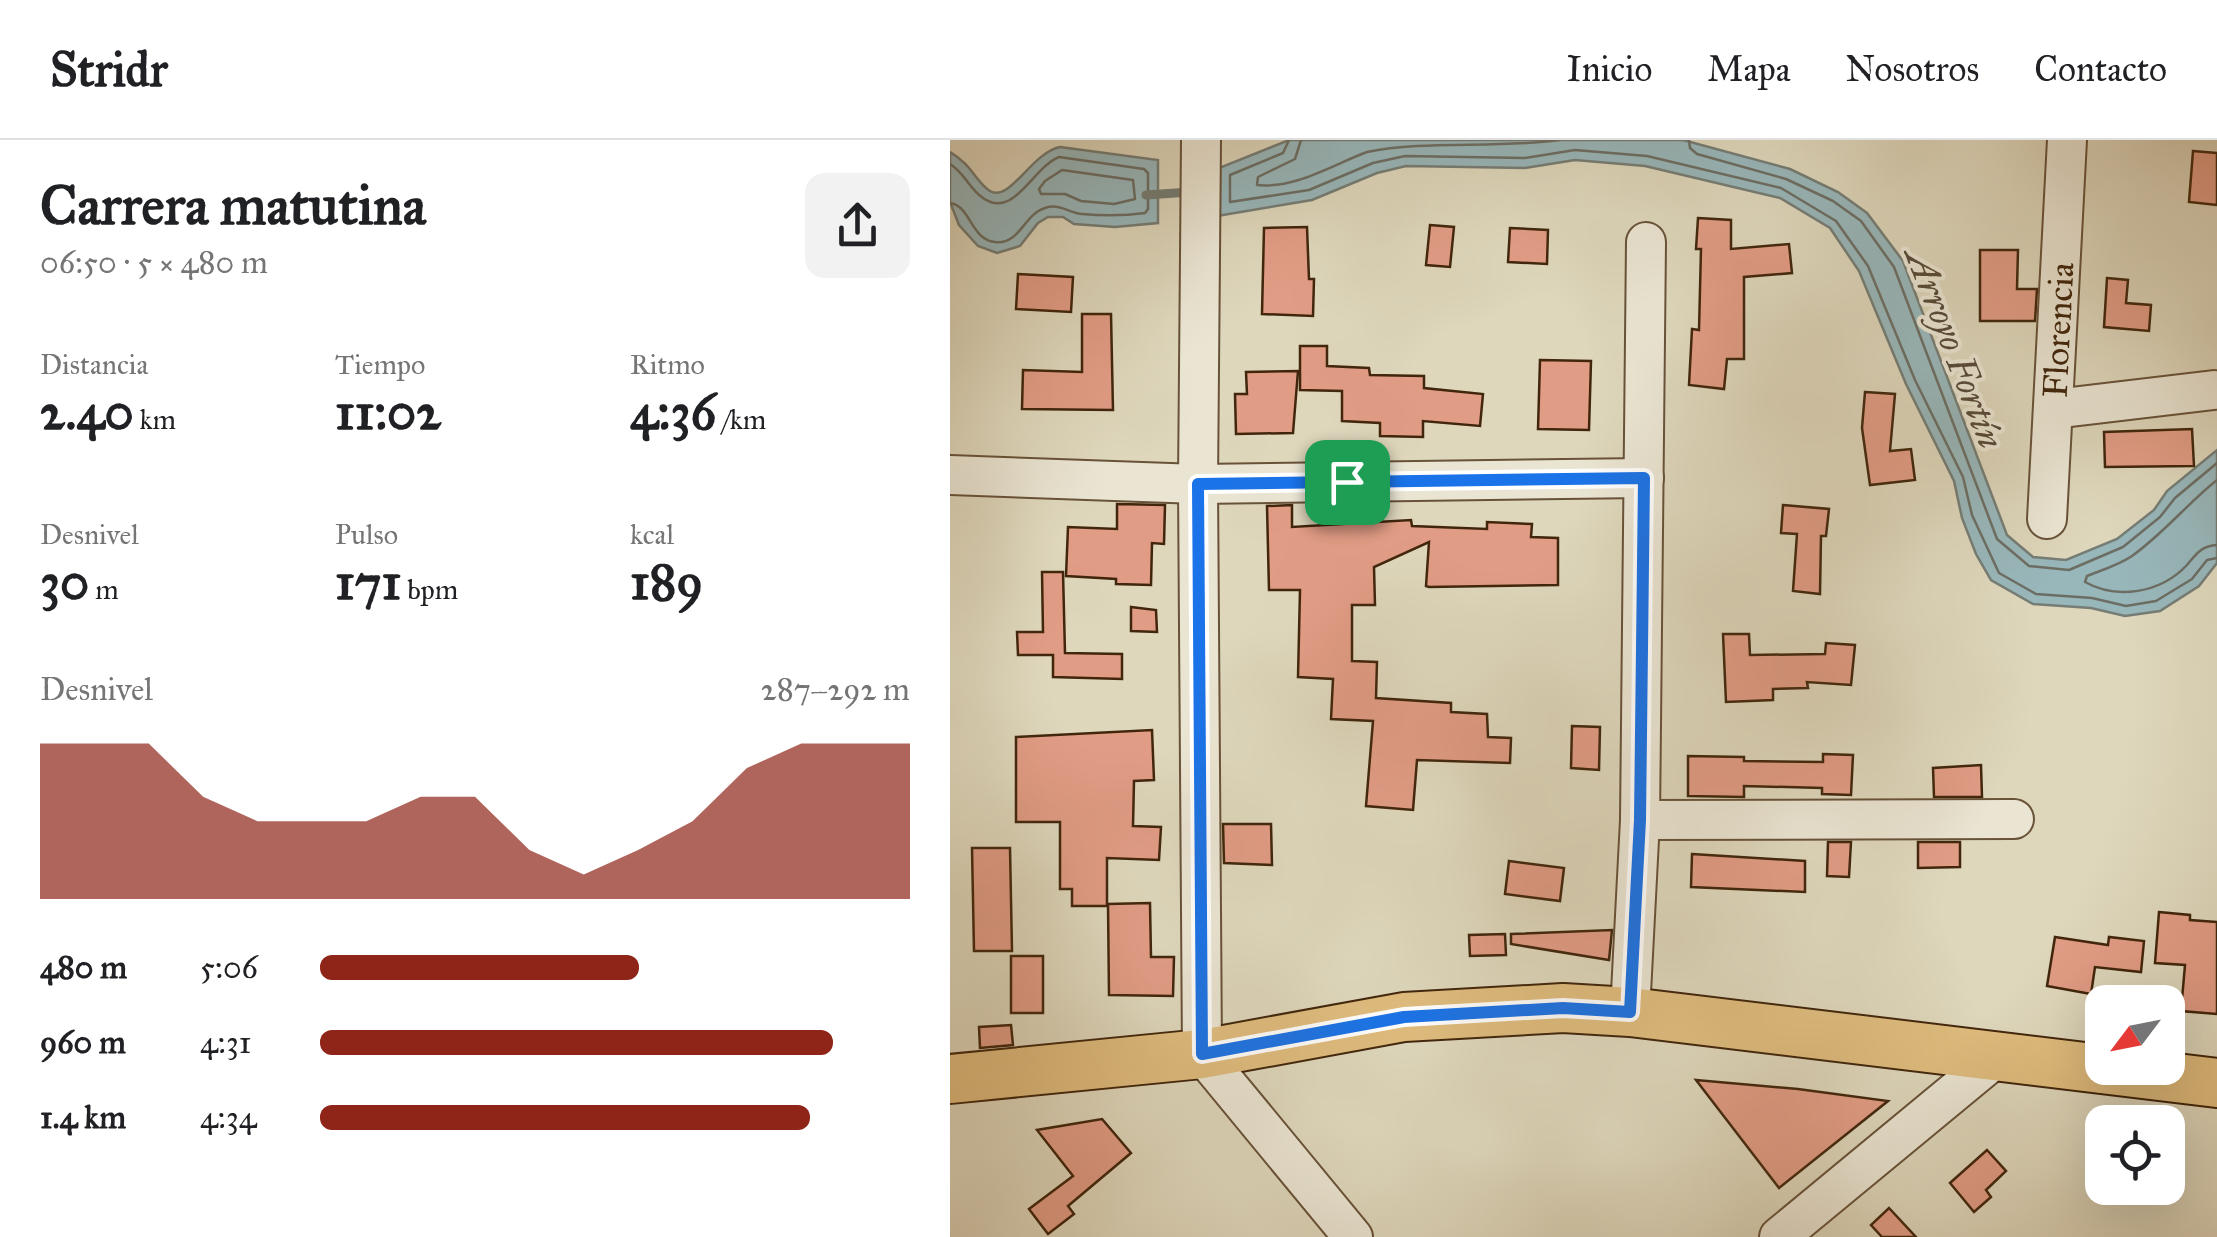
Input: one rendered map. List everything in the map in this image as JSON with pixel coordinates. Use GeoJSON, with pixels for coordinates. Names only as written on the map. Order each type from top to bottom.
{"type":"FeatureCollection","features":[{"type":"Feature","properties":{"kind":"main road"},"geometry":{"type":"LineString","coordinates":[[950,1079],[1202,1054],[1404,1017],[1563,1008],[1630,1012],[2217,1083]]}},
{"type":"Feature","properties":{"kind":"street","name":"Florencia"},"geometry":{"type":"LineString","coordinates":[[2047,519],[2067,140]]}},
{"type":"Feature","properties":{"kind":"street"},"geometry":{"type":"LineString","coordinates":[[1200,156],[1202,1054],[1353,1237]]}},
{"type":"Feature","properties":{"kind":"street"},"geometry":{"type":"LineString","coordinates":[[1630,1012],[1640,820],[1646,242]]}},
{"type":"Feature","properties":{"kind":"street"},"geometry":{"type":"LineString","coordinates":[[2054,408],[2214,390]]}},
{"type":"Feature","properties":{"kind":"street"},"geometry":{"type":"LineString","coordinates":[[950,475],[1198,484],[1644,478]]}},
{"type":"Feature","properties":{"kind":"street"},"geometry":{"type":"LineString","coordinates":[[1640,820],[2014,819]]}},
{"type":"Feature","properties":{"kind":"street"},"geometry":{"type":"LineString","coordinates":[[1779,1237],[1998,1056]]}},
{"type":"Feature","properties":{"kind":"water"},"geometry":{"type":"Polygon","coordinates":[[[1289,140],[1683,140],[1790,169],[1838,192],[1867,213],[1903,261],[2007,535],[2033,557],[2066,560],[2117,539],[2217,450],[2217,563],[2199,586],[2160,611],[2125,616],[2091,608],[2033,604],[1991,580],[1962,518],[1954,481],[1906,384],[1859,271],[1830,228],[1780,198],[1645,166],[1575,160],[1525,168],[1406,166],[1377,173],[1312,200],[1217,216],[1219,168],[1289,140]]]}},
{"type":"Feature","properties":{"kind":"water"},"geometry":{"type":"Polygon","coordinates":[[[1060,147],[1158,160],[1158,223],[1115,227],[1074,224],[1063,217],[1048,217],[1038,223],[1020,246],[997,253],[978,246],[959,225],[950,202],[950,152],[985,188],[998,193],[1049,151],[1060,147]]]}},
{"type":"Feature","properties":{"kind":"building"},"geometry":{"type":"Polygon","coordinates":[[[2193,151],[2217,153],[2217,205],[2189,202],[2193,151]]]}},
{"type":"Feature","properties":{"kind":"building"},"geometry":{"type":"Polygon","coordinates":[[[1698,218],[1731,220],[1731,249],[1789,244],[1792,273],[1744,277],[1744,359],[1727,359],[1724,389],[1689,385],[1692,329],[1699,330],[1698,218]]]}},
{"type":"Feature","properties":{"kind":"building"},"geometry":{"type":"Polygon","coordinates":[[[1430,225],[1454,227],[1450,267],[1426,265],[1430,225]]]}},
{"type":"Feature","properties":{"kind":"building"},"geometry":{"type":"Polygon","coordinates":[[[1307,227],[1309,279],[1314,279],[1313,316],[1262,314],[1264,228],[1307,227]]]}},
{"type":"Feature","properties":{"kind":"building"},"geometry":{"type":"Polygon","coordinates":[[[1510,228],[1548,230],[1547,264],[1508,262],[1510,228]]]}},
{"type":"Feature","properties":{"kind":"building"},"geometry":{"type":"Polygon","coordinates":[[[1980,250],[2018,250],[2017,289],[2037,289],[2035,321],[1980,321],[1980,250]]]}},
{"type":"Feature","properties":{"kind":"building"},"geometry":{"type":"Polygon","coordinates":[[[1018,274],[1073,277],[1071,312],[1016,309],[1018,274]]]}},
{"type":"Feature","properties":{"kind":"building"},"geometry":{"type":"Polygon","coordinates":[[[2107,278],[2128,280],[2126,303],[2151,305],[2149,331],[2104,327],[2107,278]]]}},
{"type":"Feature","properties":{"kind":"building"},"geometry":{"type":"Polygon","coordinates":[[[1082,314],[1111,314],[1113,410],[1022,409],[1023,370],[1082,372],[1082,314]]]}},
{"type":"Feature","properties":{"kind":"building"},"geometry":{"type":"Polygon","coordinates":[[[1300,346],[1327,346],[1327,366],[1369,368],[1370,375],[1424,376],[1424,388],[1483,394],[1480,426],[1423,421],[1423,437],[1380,436],[1380,423],[1342,421],[1342,391],[1300,390],[1300,346]]]}},
{"type":"Feature","properties":{"kind":"building"},"geometry":{"type":"Polygon","coordinates":[[[1540,360],[1591,361],[1589,430],[1538,429],[1540,360]]]}},
{"type":"Feature","properties":{"kind":"building"},"geometry":{"type":"Polygon","coordinates":[[[1298,371],[1293,433],[1236,434],[1235,394],[1247,394],[1246,372],[1298,371]]]}},
{"type":"Feature","properties":{"kind":"building"},"geometry":{"type":"Polygon","coordinates":[[[1865,392],[1895,394],[1890,451],[1911,449],[1915,480],[1870,485],[1862,428],[1865,392]]]}},
{"type":"Feature","properties":{"kind":"building"},"geometry":{"type":"Polygon","coordinates":[[[2192,429],[2194,466],[2105,467],[2104,432],[2192,429]]]}},
{"type":"Feature","properties":{"kind":"building"},"geometry":{"type":"Polygon","coordinates":[[[1117,504],[1165,505],[1164,544],[1152,543],[1151,585],[1066,576],[1068,527],[1117,529],[1117,504]]]}},
{"type":"Feature","properties":{"kind":"building"},"geometry":{"type":"Polygon","coordinates":[[[1292,505],[1292,527],[1411,520],[1412,526],[1487,529],[1487,522],[1532,524],[1531,537],[1558,538],[1558,585],[1426,586],[1429,542],[1374,567],[1375,605],[1352,605],[1352,661],[1377,662],[1376,698],[1451,703],[1451,712],[1487,714],[1488,737],[1511,738],[1510,763],[1417,760],[1413,810],[1366,806],[1373,721],[1331,719],[1333,679],[1298,677],[1300,590],[1269,590],[1267,506],[1292,505]]]}},
{"type":"Feature","properties":{"kind":"building"},"geometry":{"type":"Polygon","coordinates":[[[1783,505],[1829,509],[1826,536],[1821,536],[1820,594],[1793,591],[1797,534],[1781,533],[1783,505]]]}},
{"type":"Feature","properties":{"kind":"building"},"geometry":{"type":"Polygon","coordinates":[[[1042,572],[1063,572],[1065,653],[1122,654],[1122,679],[1053,677],[1053,655],[1018,655],[1017,632],[1043,632],[1042,572]]]}},
{"type":"Feature","properties":{"kind":"building"},"geometry":{"type":"Polygon","coordinates":[[[1131,607],[1156,610],[1157,632],[1131,631],[1131,607]]]}},
{"type":"Feature","properties":{"kind":"building"},"geometry":{"type":"Polygon","coordinates":[[[1723,634],[1749,634],[1750,655],[1825,654],[1826,643],[1855,645],[1851,685],[1807,682],[1808,688],[1773,689],[1773,700],[1726,702],[1723,634]]]}},
{"type":"Feature","properties":{"kind":"building"},"geometry":{"type":"Polygon","coordinates":[[[1572,726],[1600,727],[1599,770],[1571,768],[1572,726]]]}},
{"type":"Feature","properties":{"kind":"building"},"geometry":{"type":"Polygon","coordinates":[[[1152,730],[1154,780],[1134,781],[1133,826],[1161,827],[1159,860],[1107,858],[1107,906],[1072,906],[1072,889],[1060,889],[1060,822],[1016,822],[1016,737],[1152,730]]]}},
{"type":"Feature","properties":{"kind":"building"},"geometry":{"type":"Polygon","coordinates":[[[1823,754],[1853,755],[1851,795],[1822,794],[1822,788],[1744,786],[1744,797],[1688,796],[1688,756],[1823,762],[1823,754]]]}},
{"type":"Feature","properties":{"kind":"building"},"geometry":{"type":"Polygon","coordinates":[[[1981,765],[1982,797],[1934,797],[1933,768],[1981,765]]]}},
{"type":"Feature","properties":{"kind":"building"},"geometry":{"type":"Polygon","coordinates":[[[1223,824],[1271,824],[1272,865],[1224,863],[1223,824]]]}},
{"type":"Feature","properties":{"kind":"building"},"geometry":{"type":"Polygon","coordinates":[[[1828,842],[1851,842],[1849,877],[1827,876],[1828,842]]]}},
{"type":"Feature","properties":{"kind":"building"},"geometry":{"type":"Polygon","coordinates":[[[1918,842],[1960,842],[1960,867],[1918,868],[1918,842]]]}},
{"type":"Feature","properties":{"kind":"building"},"geometry":{"type":"Polygon","coordinates":[[[972,848],[1010,848],[1012,951],[974,951],[972,848]]]}},
{"type":"Feature","properties":{"kind":"building"},"geometry":{"type":"Polygon","coordinates":[[[1692,854],[1805,861],[1805,892],[1691,887],[1692,854]]]}},
{"type":"Feature","properties":{"kind":"building"},"geometry":{"type":"Polygon","coordinates":[[[1509,861],[1564,868],[1560,901],[1505,894],[1509,861]]]}},
{"type":"Feature","properties":{"kind":"building"},"geometry":{"type":"Polygon","coordinates":[[[1150,903],[1151,957],[1174,957],[1173,996],[1109,995],[1108,904],[1150,903]]]}},
{"type":"Feature","properties":{"kind":"building"},"geometry":{"type":"Polygon","coordinates":[[[2159,912],[2217,922],[2217,1014],[2185,1011],[2185,965],[2155,963],[2159,912]]]}},
{"type":"Feature","properties":{"kind":"building"},"geometry":{"type":"Polygon","coordinates":[[[1612,930],[1609,960],[1511,944],[1511,934],[1612,930]]]}},
{"type":"Feature","properties":{"kind":"building"},"geometry":{"type":"Polygon","coordinates":[[[1505,934],[1506,955],[1470,956],[1469,935],[1505,934]]]}},
{"type":"Feature","properties":{"kind":"building"},"geometry":{"type":"Polygon","coordinates":[[[2055,937],[2108,945],[2109,937],[2144,941],[2141,972],[2095,967],[2092,985],[2085,985],[2085,993],[2047,986],[2055,937]]]}},
{"type":"Feature","properties":{"kind":"building"},"geometry":{"type":"Polygon","coordinates":[[[1011,956],[1043,956],[1043,1013],[1011,1013],[1011,956]]]}},
{"type":"Feature","properties":{"kind":"building"},"geometry":{"type":"Polygon","coordinates":[[[1011,1025],[1013,1045],[980,1048],[979,1027],[1011,1025]]]}},
{"type":"Feature","properties":{"kind":"building"},"geometry":{"type":"Polygon","coordinates":[[[1696,1080],[1798,1089],[1888,1101],[1779,1188],[1696,1080]]]}},
{"type":"Feature","properties":{"kind":"building"},"geometry":{"type":"Polygon","coordinates":[[[1102,1119],[1131,1153],[1068,1206],[1074,1214],[1048,1234],[1029,1209],[1073,1176],[1037,1130],[1102,1119]]]}},
{"type":"Feature","properties":{"kind":"building"},"geometry":{"type":"Polygon","coordinates":[[[1987,1150],[2006,1171],[1986,1190],[1991,1197],[1974,1212],[1950,1183],[1987,1150]]]}},
{"type":"Feature","properties":{"kind":"building"},"geometry":{"type":"Polygon","coordinates":[[[1889,1208],[1916,1237],[1882,1237],[1871,1225],[1889,1208]]]}},
{"type":"Feature","properties":{"kind":"waterway","name":"Arroyo Fortín"},"geometry":{"type":"LineString","coordinates":[[1146,195],[1190,192]]}},
{"type":"Feature","properties":{"kind":"route"},"geometry":{"type":"LineString","coordinates":[[1644,478],[1640,820],[1630,1012],[1563,1008],[1404,1017],[1202,1054],[1198,484],[1347,482],[1644,478]]}}]}
